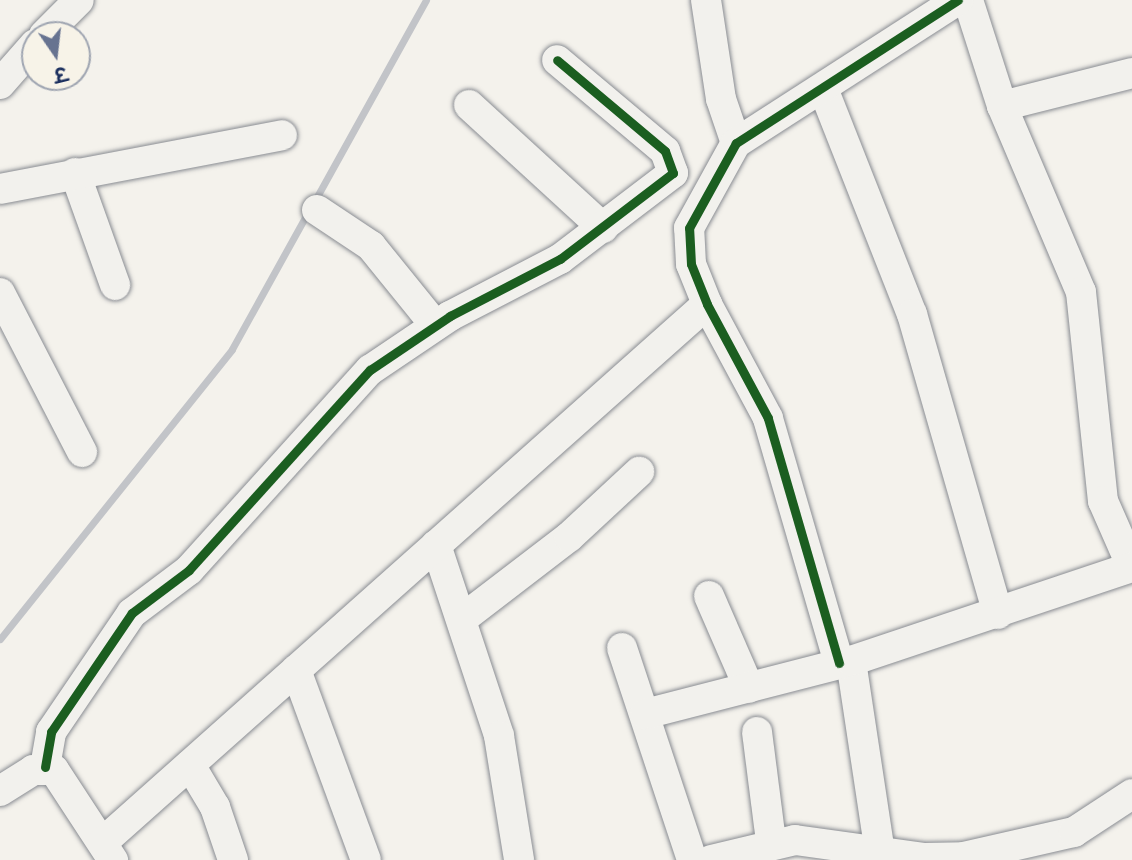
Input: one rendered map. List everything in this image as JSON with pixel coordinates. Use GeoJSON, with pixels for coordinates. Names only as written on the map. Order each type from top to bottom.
{"type":"FeatureCollection","features":[{"type":"Feature","properties":{"kind":"street"},"geometry":{"type":"LineString","coordinates":[[58,21],[79,0]]}},
{"type":"Feature","properties":{"kind":"street"},"geometry":{"type":"LineString","coordinates":[[705,0],[716,39],[718,83],[736,143]]}},
{"type":"Feature","properties":{"kind":"street"},"geometry":{"type":"LineString","coordinates":[[880,853],[845,662],[768,418],[707,304],[689,255],[689,228],[736,143],[824,91],[958,0]]}},
{"type":"Feature","properties":{"kind":"street"},"geometry":{"type":"LineString","coordinates":[[645,714],[845,662],[998,614],[1132,567],[1103,501],[1081,292],[1002,106],[968,0]]}},
{"type":"Feature","properties":{"kind":"street"},"geometry":{"type":"LineString","coordinates":[[0,83],[21,60]]}},
{"type":"Feature","properties":{"kind":"street"},"geometry":{"type":"LineString","coordinates":[[45,767],[51,732],[132,614],[189,570],[370,370],[435,326],[560,259],[666,182],[674,165],[557,60]]}},
{"type":"Feature","properties":{"kind":"street"},"geometry":{"type":"LineString","coordinates":[[1002,106],[1132,73]]}},
{"type":"Feature","properties":{"kind":"street"},"geometry":{"type":"LineString","coordinates":[[824,91],[912,314],[998,614]]}},
{"type":"Feature","properties":{"kind":"street"},"geometry":{"type":"LineString","coordinates":[[468,105],[603,228]]}},
{"type":"Feature","properties":{"kind":"street"},"geometry":{"type":"LineString","coordinates":[[0,188],[282,135]]}},
{"type":"Feature","properties":{"kind":"street"},"geometry":{"type":"LineString","coordinates":[[75,173],[115,285]]}},
{"type":"Feature","properties":{"kind":"street"},"geometry":{"type":"LineString","coordinates":[[317,210],[371,246],[435,326]]}},
{"type":"Feature","properties":{"kind":"street"},"geometry":{"type":"LineString","coordinates":[[0,292],[82,453]]}},
{"type":"Feature","properties":{"kind":"street"},"geometry":{"type":"LineString","coordinates":[[45,767],[61,778],[108,851],[190,765],[707,304]]}},
{"type":"Feature","properties":{"kind":"street"},"geometry":{"type":"LineString","coordinates":[[462,619],[569,537],[639,472]]}},
{"type":"Feature","properties":{"kind":"street"},"geometry":{"type":"LineString","coordinates":[[436,545],[499,736],[519,860]]}},
{"type":"Feature","properties":{"kind":"street"},"geometry":{"type":"LineString","coordinates":[[709,596],[749,688]]}},
{"type":"Feature","properties":{"kind":"street"},"geometry":{"type":"LineString","coordinates":[[622,648],[692,860]]}},
{"type":"Feature","properties":{"kind":"street"},"geometry":{"type":"LineString","coordinates":[[296,670],[366,860]]}},
{"type":"Feature","properties":{"kind":"street"},"geometry":{"type":"LineString","coordinates":[[757,732],[771,842]]}},
{"type":"Feature","properties":{"kind":"street"},"geometry":{"type":"LineString","coordinates":[[190,765],[215,807],[233,860]]}},
{"type":"Feature","properties":{"kind":"street"},"geometry":{"type":"LineString","coordinates":[[0,791],[45,767]]}},
{"type":"Feature","properties":{"kind":"street"},"geometry":{"type":"LineString","coordinates":[[711,860],[771,842],[965,858],[1074,832],[1132,794]]}},
{"type":"Feature","properties":{"kind":"waterway"},"geometry":{"type":"LineString","coordinates":[[314,202],[426,0]]}},
{"type":"Feature","properties":{"kind":"waterway"},"geometry":{"type":"LineString","coordinates":[[0,639],[232,349],[308,212]]}},
{"type":"Feature","properties":{"kind":"cycle path"},"geometry":{"type":"LineString","coordinates":[[839,663],[768,418],[707,304],[691,264],[689,228],[736,143],[958,0]]}},
{"type":"Feature","properties":{"kind":"cycle path"},"geometry":{"type":"LineString","coordinates":[[45,767],[51,732],[132,613],[189,570],[370,370],[450,316],[560,259],[673,173],[665,151],[557,60]]}}]}
